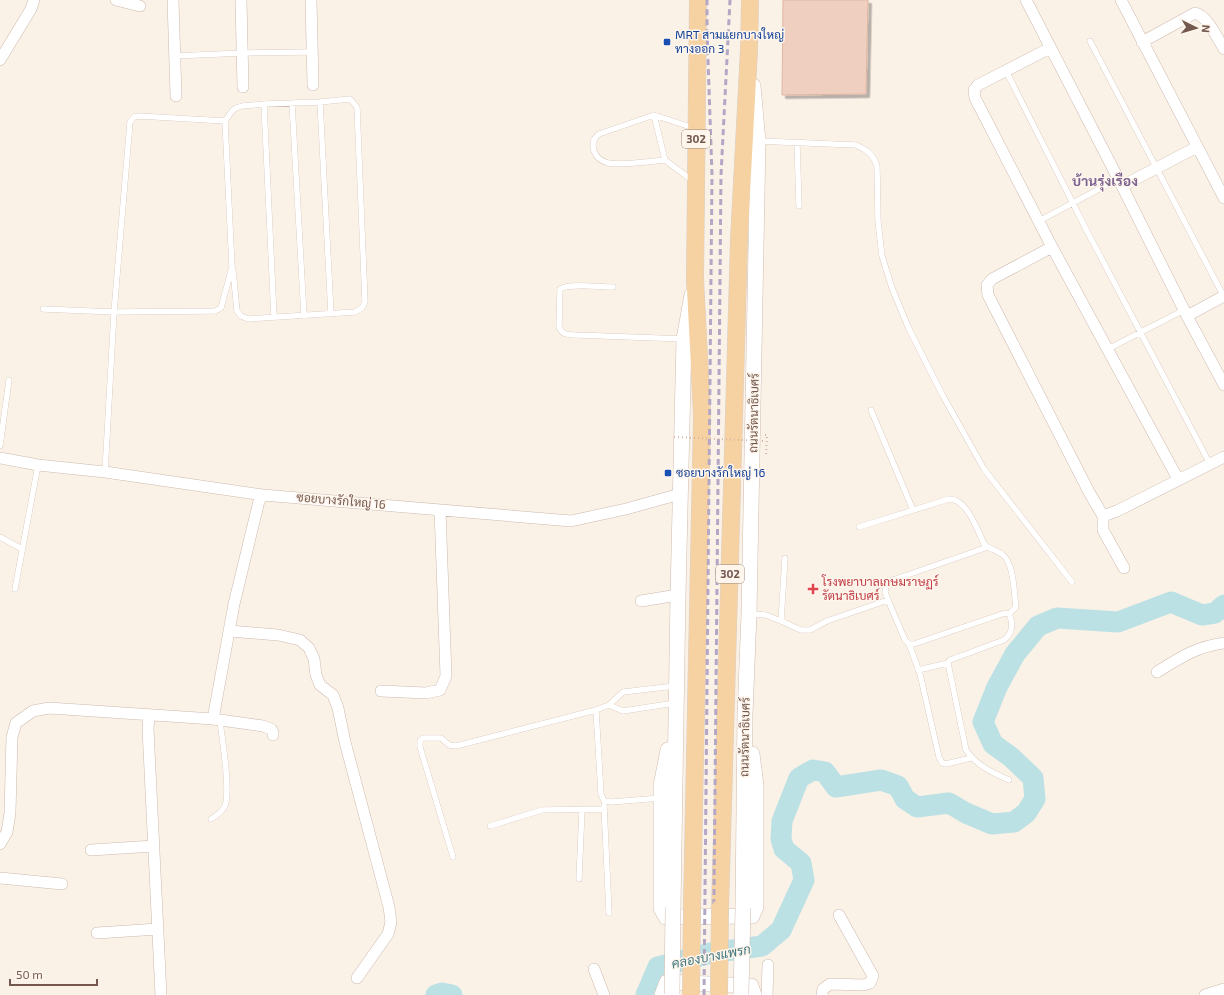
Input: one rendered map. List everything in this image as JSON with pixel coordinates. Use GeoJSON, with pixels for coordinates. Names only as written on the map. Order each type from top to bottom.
{"type":"FeatureCollection","features":[{"type":"Feature","properties":{"kind":"main road","name":"302"},"geometry":{"type":"LineString","coordinates":[[691,994],[702,416],[695,279],[698,0]]}},
{"type":"Feature","properties":{"kind":"main road","name":"ถนนรัตนาธิเบศร์"},"geometry":{"type":"LineString","coordinates":[[719,994],[720,908],[739,240],[749,50],[750,0]]}},
{"type":"Feature","properties":{"kind":"main road","name":"ถนนรัตนาธิเบศร์"},"geometry":{"type":"LineString","coordinates":[[746,995],[743,908],[745,714],[749,614],[758,141],[749,50]]}},
{"type":"Feature","properties":{"kind":"main road","name":"302"},"geometry":{"type":"LineString","coordinates":[[669,995],[673,907],[676,685],[684,339],[695,279]]}},
{"type":"Feature","properties":{"kind":"main road"},"geometry":{"type":"LineString","coordinates":[[676,708],[661,786],[661,908],[666,917],[752,916],[756,906],[756,785],[745,714]]}},
{"type":"Feature","properties":{"kind":"main road"},"geometry":{"type":"LineString","coordinates":[[669,995],[667,982],[751,986],[746,995]]}},
{"type":"Feature","properties":{"kind":"street"},"geometry":{"type":"LineString","coordinates":[[0,60],[31,10],[34,0]]}},
{"type":"Feature","properties":{"kind":"street"},"geometry":{"type":"LineString","coordinates":[[116,0],[140,6]]}},
{"type":"Feature","properties":{"kind":"street"},"geometry":{"type":"LineString","coordinates":[[173,0],[176,96]]}},
{"type":"Feature","properties":{"kind":"street"},"geometry":{"type":"LineString","coordinates":[[242,0],[244,87]]}},
{"type":"Feature","properties":{"kind":"street"},"geometry":{"type":"LineString","coordinates":[[311,0],[313,85]]}},
{"type":"Feature","properties":{"kind":"street"},"geometry":{"type":"LineString","coordinates":[[1026,0],[1120,182],[1185,313],[1223,382]]}},
{"type":"Feature","properties":{"kind":"street"},"geometry":{"type":"LineString","coordinates":[[1121,0],[1224,198]]}},
{"type":"Feature","properties":{"kind":"street"},"geometry":{"type":"LineString","coordinates":[[1142,42],[1195,13],[1200,14],[1205,19],[1224,48]]}},
{"type":"Feature","properties":{"kind":"street"},"geometry":{"type":"LineString","coordinates":[[1050,48],[978,85],[974,90],[975,98],[1052,247],[1178,479]]}},
{"type":"Feature","properties":{"kind":"street"},"geometry":{"type":"LineString","coordinates":[[1120,182],[1157,167],[1197,147]]}},
{"type":"Feature","properties":{"kind":"street"},"geometry":{"type":"LineString","coordinates":[[1052,247],[992,279],[987,285],[988,295],[1089,492],[1103,516],[1103,530],[1124,568]]}},
{"type":"Feature","properties":{"kind":"street"},"geometry":{"type":"LineString","coordinates":[[1185,313],[1224,297]]}},
{"type":"Feature","properties":{"kind":"street"},"geometry":{"type":"LineString","coordinates":[[1103,516],[1117,511],[1224,457]]}},
{"type":"Feature","properties":{"kind":"street","name":"ซอยบางรักใหญ่ 16"},"geometry":{"type":"LineString","coordinates":[[0,458],[38,465],[105,472],[263,495],[571,521],[626,509],[680,494]]}},
{"type":"Feature","properties":{"kind":"street"},"geometry":{"type":"LineString","coordinates":[[217,720],[234,604],[259,501],[263,495]]}},
{"type":"Feature","properties":{"kind":"street"},"geometry":{"type":"LineString","coordinates":[[381,691],[426,693],[440,690],[446,676],[440,510]]}},
{"type":"Feature","properties":{"kind":"street"},"geometry":{"type":"LineString","coordinates":[[641,600],[678,595]]}},
{"type":"Feature","properties":{"kind":"street"},"geometry":{"type":"LineString","coordinates":[[230,631],[278,635],[300,640],[309,648],[314,659],[316,675],[320,684],[333,694],[338,708],[345,742],[387,900],[391,922],[388,934],[357,978]]}},
{"type":"Feature","properties":{"kind":"street"},"geometry":{"type":"LineString","coordinates":[[1157,672],[1188,653],[1207,646],[1224,643]]}},
{"type":"Feature","properties":{"kind":"street"},"geometry":{"type":"LineString","coordinates":[[1,842],[7,832],[10,813],[12,737],[16,723],[33,711],[49,708],[217,720],[263,726],[270,729],[273,732],[273,735]]}},
{"type":"Feature","properties":{"kind":"street"},"geometry":{"type":"LineString","coordinates":[[149,715],[148,729],[161,995]]}},
{"type":"Feature","properties":{"kind":"street"},"geometry":{"type":"LineString","coordinates":[[91,850],[154,846]]}},
{"type":"Feature","properties":{"kind":"street"},"geometry":{"type":"LineString","coordinates":[[0,878],[62,884]]}},
{"type":"Feature","properties":{"kind":"street"},"geometry":{"type":"LineString","coordinates":[[822,995],[823,989],[830,984],[864,985],[870,983],[873,976],[839,914]]}},
{"type":"Feature","properties":{"kind":"street"},"geometry":{"type":"LineString","coordinates":[[97,933],[158,929]]}},
{"type":"Feature","properties":{"kind":"street"},"geometry":{"type":"LineString","coordinates":[[767,995],[768,965]]}},
{"type":"Feature","properties":{"kind":"street"},"geometry":{"type":"LineString","coordinates":[[594,968],[604,995]]}},
{"type":"Feature","properties":{"kind":"street"},"geometry":{"type":"LineString","coordinates":[[1205,995],[1224,989]]}},
{"type":"Feature","properties":{"kind":"lane"},"geometry":{"type":"LineString","coordinates":[[1090,41],[1224,297]]}},
{"type":"Feature","properties":{"kind":"lane"},"geometry":{"type":"LineString","coordinates":[[174,56],[313,52]]}},
{"type":"Feature","properties":{"kind":"lane"},"geometry":{"type":"LineString","coordinates":[[1006,71],[1073,203],[1210,464]]}},
{"type":"Feature","properties":{"kind":"lane"},"geometry":{"type":"LineString","coordinates":[[350,98],[357,107],[364,302],[362,308],[355,312],[248,319],[241,316],[237,311],[232,267],[225,121],[236,108],[264,104],[292,103],[320,102],[350,98]]}},
{"type":"Feature","properties":{"kind":"lane"},"geometry":{"type":"LineString","coordinates":[[320,102],[330,314]]}},
{"type":"Feature","properties":{"kind":"lane"},"geometry":{"type":"LineString","coordinates":[[292,103],[304,316]]}},
{"type":"Feature","properties":{"kind":"lane"},"geometry":{"type":"LineString","coordinates":[[264,104],[274,317]]}},
{"type":"Feature","properties":{"kind":"lane"},"geometry":{"type":"LineString","coordinates":[[654,115],[665,160],[696,184]]}},
{"type":"Feature","properties":{"kind":"lane"},"geometry":{"type":"LineString","coordinates":[[665,160],[609,163],[598,158],[595,154],[593,144],[595,138],[599,134],[654,115],[697,129]]}},
{"type":"Feature","properties":{"kind":"lane"},"geometry":{"type":"LineString","coordinates":[[105,472],[114,312],[130,122],[134,117],[139,116],[225,121]]}},
{"type":"Feature","properties":{"kind":"lane"},"geometry":{"type":"LineString","coordinates":[[758,141],[856,145],[869,152],[875,158],[877,166],[878,222],[882,256],[892,288],[909,329],[943,396],[984,469],[1072,582]]}},
{"type":"Feature","properties":{"kind":"lane"},"geometry":{"type":"LineString","coordinates":[[797,143],[799,206]]}},
{"type":"Feature","properties":{"kind":"lane"},"geometry":{"type":"LineString","coordinates":[[1039,221],[1073,203],[1120,182]]}},
{"type":"Feature","properties":{"kind":"lane"},"geometry":{"type":"LineString","coordinates":[[43,309],[114,312],[219,310],[221,308],[232,267]]}},
{"type":"Feature","properties":{"kind":"lane"},"geometry":{"type":"LineString","coordinates":[[613,287],[564,286],[560,289],[559,327],[561,332],[576,335],[684,339]]}},
{"type":"Feature","properties":{"kind":"lane"},"geometry":{"type":"LineString","coordinates":[[1108,349],[1140,332],[1185,313]]}},
{"type":"Feature","properties":{"kind":"lane"},"geometry":{"type":"LineString","coordinates":[[0,446],[9,380]]}},
{"type":"Feature","properties":{"kind":"lane"},"geometry":{"type":"LineString","coordinates":[[871,410],[913,510]]}},
{"type":"Feature","properties":{"kind":"lane"},"geometry":{"type":"LineString","coordinates":[[15,589],[38,465]]}},
{"type":"Feature","properties":{"kind":"lane"},"geometry":{"type":"LineString","coordinates":[[859,527],[949,499],[958,500],[967,509],[984,544],[1008,560],[1013,579],[1016,607],[1009,614],[1005,613],[930,640],[909,644]]}},
{"type":"Feature","properties":{"kind":"lane"},"geometry":{"type":"LineString","coordinates":[[0,537],[22,549]]}},
{"type":"Feature","properties":{"kind":"lane"},"geometry":{"type":"LineString","coordinates":[[971,758],[946,764],[942,763],[938,757],[918,670],[909,644],[905,640],[885,592],[887,582],[988,547]]}},
{"type":"Feature","properties":{"kind":"lane"},"geometry":{"type":"LineString","coordinates":[[781,620],[785,558]]}},
{"type":"Feature","properties":{"kind":"lane"},"geometry":{"type":"LineString","coordinates":[[749,614],[766,615],[781,620],[801,630],[810,630],[827,622],[888,600]]}},
{"type":"Feature","properties":{"kind":"lane"},"geometry":{"type":"LineString","coordinates":[[918,670],[948,663],[950,660],[1004,640],[1012,631],[1011,618],[1009,614]]}},
{"type":"Feature","properties":{"kind":"lane"},"geometry":{"type":"LineString","coordinates":[[948,663],[966,750],[971,758],[988,771],[1009,780]]}},
{"type":"Feature","properties":{"kind":"lane"},"geometry":{"type":"LineString","coordinates":[[453,857],[420,747],[420,741],[423,738],[441,738],[449,745],[456,746],[596,710],[609,705],[623,692],[676,685]]}},
{"type":"Feature","properties":{"kind":"lane"},"geometry":{"type":"LineString","coordinates":[[609,705],[623,711],[676,708]]}},
{"type":"Feature","properties":{"kind":"lane"},"geometry":{"type":"LineString","coordinates":[[596,710],[601,794],[604,801],[609,913]]}},
{"type":"Feature","properties":{"kind":"lane"},"geometry":{"type":"LineString","coordinates":[[211,819],[225,806],[227,793],[227,777],[217,720]]}},
{"type":"Feature","properties":{"kind":"lane"},"geometry":{"type":"LineString","coordinates":[[604,801],[612,802],[661,798]]}},
{"type":"Feature","properties":{"kind":"lane"},"geometry":{"type":"LineString","coordinates":[[490,826],[542,810],[582,810],[604,808]]}},
{"type":"Feature","properties":{"kind":"lane"},"geometry":{"type":"LineString","coordinates":[[579,879],[582,810]]}},
{"type":"Feature","properties":{"kind":"path"},"geometry":{"type":"LineString","coordinates":[[674,437],[763,442]]}},
{"type":"Feature","properties":{"kind":"building"},"geometry":{"type":"Polygon","coordinates":[[[783,0],[868,0],[866,94],[782,95],[783,0]]]}},
{"type":"Feature","properties":{"kind":"waterway","name":"คลองบางแพรก"},"geometry":{"type":"LineString","coordinates":[[646,995],[658,967],[711,953],[762,946],[781,930],[804,880],[801,863],[784,849],[781,839],[782,821],[799,778],[813,770],[825,772],[836,787],[881,780],[898,786],[905,799],[917,807],[949,803],[966,813],[992,824],[1014,822],[1026,813],[1035,799],[1033,778],[1011,757],[993,744],[983,722],[997,687],[1015,654],[1038,626],[1057,618],[1118,622],[1171,602],[1202,615],[1215,613],[1224,605]]}},
{"type":"Feature","properties":{"kind":"waterway","name":"คลองบางแพรก"},"geometry":{"type":"LineString","coordinates":[[436,995],[442,993],[452,995]]}},
{"type":"Feature","properties":{"kind":"railway"},"geometry":{"type":"LineString","coordinates":[[704,995],[712,175],[707,0]]}},
{"type":"Feature","properties":{"kind":"railway"},"geometry":{"type":"LineString","coordinates":[[713,995],[721,175],[730,0]]}},
{"type":"Feature","properties":{"kind":"place","name":"MRT สามแยกบางใหญ่ ทางออก 3"},"geometry":{"type":"Point","coordinates":[667,42]}},
{"type":"Feature","properties":{"kind":"place","name":"ซอยบางรักใหญ่ 16"},"geometry":{"type":"Point","coordinates":[668,473]}},
{"type":"Feature","properties":{"kind":"place","name":"โรงพยาบาลเกษมราษฏร์ รัตนาธิเบศร์"},"geometry":{"type":"Point","coordinates":[813,589]}},
{"type":"Feature","properties":{"kind":"district","name":"บ้านรุ่งเรือง"},"geometry":{"type":"Point","coordinates":[1105,181]}}]}
